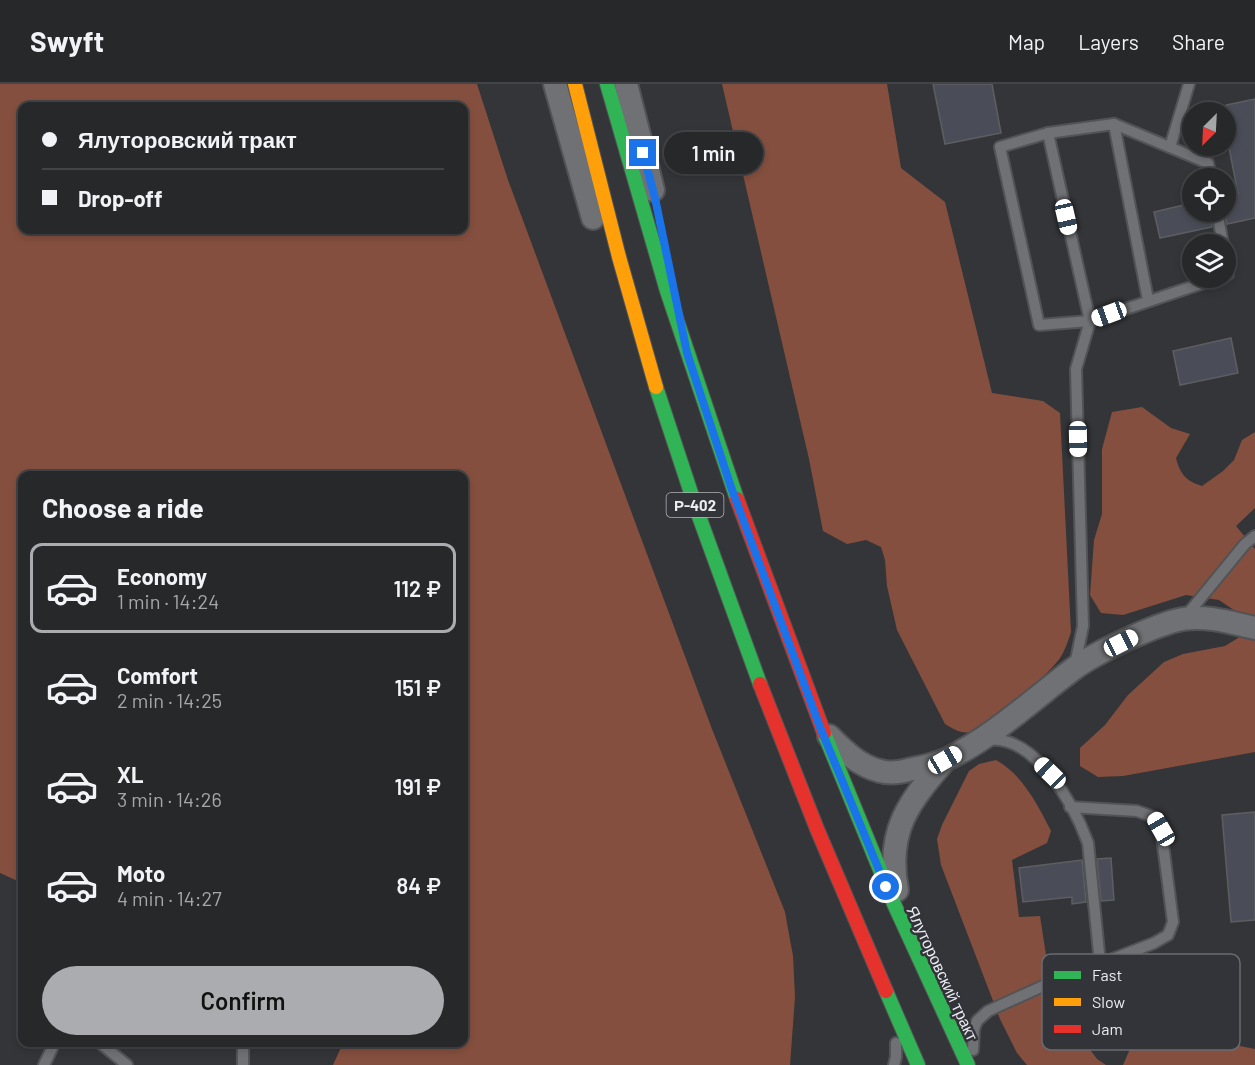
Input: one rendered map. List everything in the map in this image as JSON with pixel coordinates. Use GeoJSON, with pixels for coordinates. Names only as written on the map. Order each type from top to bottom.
{"type":"FeatureCollection","features":[{"type":"Feature","properties":{"kind":"main road","name":"Р-402"},"geometry":{"type":"LineString","coordinates":[[575,84],[648,362],[693,499],[810,813]]}},
{"type":"Feature","properties":{"kind":"main road","name":"Р-402"},"geometry":{"type":"LineString","coordinates":[[607,84],[634,184],[731,487],[820,727]]}},
{"type":"Feature","properties":{"kind":"main road","name":"Ялуторовский тракт"},"geometry":{"type":"LineString","coordinates":[[820,727],[903,926],[968,1065]]}},
{"type":"Feature","properties":{"kind":"main road"},"geometry":{"type":"LineString","coordinates":[[810,813],[918,1065]]}},
{"type":"Feature","properties":{"kind":"street"},"geometry":{"type":"LineString","coordinates":[[555,84],[595,224],[648,362]]}},
{"type":"Feature","properties":{"kind":"street"},"geometry":{"type":"LineString","coordinates":[[626,84],[655,198],[687,353]]}},
{"type":"Feature","properties":{"kind":"street"},"geometry":{"type":"LineString","coordinates":[[820,727],[849,755],[865,766],[883,772],[901,772],[945,760],[978,741],[1074,668],[1134,636],[1184,619],[1226,621],[1255,628]]}},
{"type":"Feature","properties":{"kind":"street"},"geometry":{"type":"LineString","coordinates":[[903,926],[893,856],[896,836],[919,791],[945,760]]}},
{"type":"Feature","properties":{"kind":"lane"},"geometry":{"type":"LineString","coordinates":[[1170,147],[1189,84]]}},
{"type":"Feature","properties":{"kind":"lane"},"geometry":{"type":"LineString","coordinates":[[1114,124],[1148,300]]}},
{"type":"Feature","properties":{"kind":"lane"},"geometry":{"type":"LineString","coordinates":[[1186,288],[1090,321],[1039,325],[1000,147],[1048,133],[1114,124],[1208,163],[1209,168]]}},
{"type":"Feature","properties":{"kind":"lane"},"geometry":{"type":"LineString","coordinates":[[1048,133],[1090,321],[1076,369],[1083,626],[1074,668]]}},
{"type":"Feature","properties":{"kind":"lane"},"geometry":{"type":"LineString","coordinates":[[1184,619],[1245,544],[1255,536]]}},
{"type":"Feature","properties":{"kind":"lane"},"geometry":{"type":"LineString","coordinates":[[978,741],[996,739],[1012,744],[1032,756],[1050,773],[1081,825],[1088,843],[1099,954]]}},
{"type":"Feature","properties":{"kind":"lane"},"geometry":{"type":"LineString","coordinates":[[1070,807],[1137,811],[1154,817],[1161,829],[1173,922],[1168,935],[1124,954]]}},
{"type":"Feature","properties":{"kind":"lane"},"geometry":{"type":"LineString","coordinates":[[810,813],[841,912],[896,1044],[897,1056],[894,1065]]}},
{"type":"Feature","properties":{"kind":"lane"},"geometry":{"type":"LineString","coordinates":[[974,1065],[973,1035],[977,1021],[982,1015],[1042,986]]}},
{"type":"Feature","properties":{"kind":"lane"},"geometry":{"type":"LineString","coordinates":[[44,1065],[53,1047]]}},
{"type":"Feature","properties":{"kind":"lane"},"geometry":{"type":"LineString","coordinates":[[105,1047],[127,1065]]}},
{"type":"Feature","properties":{"kind":"lane"},"geometry":{"type":"LineString","coordinates":[[243,1047],[243,1065]]}},
{"type":"Feature","properties":{"kind":"shaded area"},"geometry":{"type":"Polygon","coordinates":[[[0,84],[477,84],[508,180],[712,729],[785,912],[793,956],[795,997],[790,1065],[333,1065],[341,1047],[468,1047],[468,471],[18,471],[18,881],[0,873],[0,84]]]}},
{"type":"Feature","properties":{"kind":"shaded area"},"geometry":{"type":"Polygon","coordinates":[[[722,84],[887,84],[901,168],[945,202],[992,393],[1043,401],[1060,413],[1071,632],[1054,666],[1018,700],[979,729],[964,732],[945,724],[897,630],[881,547],[866,540],[847,544],[823,531],[809,459],[722,84]]]}},
{"type":"Feature","properties":{"kind":"shaded area"},"geometry":{"type":"Polygon","coordinates":[[[1142,407],[1171,428],[1190,434],[1176,458],[1184,476],[1202,486],[1234,460],[1242,440],[1255,432],[1255,508],[1236,526],[1255,549],[1255,752],[1123,776],[1098,777],[1080,766],[1080,748],[1105,725],[1128,695],[1164,662],[1183,654],[1225,646],[1248,632],[1253,623],[1219,600],[1186,595],[1123,615],[1101,613],[1090,595],[1094,540],[1102,514],[1102,449],[1112,412],[1142,407]]]}},
{"type":"Feature","properties":{"kind":"shaded area"},"geometry":{"type":"Polygon","coordinates":[[[996,760],[1014,773],[1035,801],[1051,831],[1047,843],[1012,860],[1019,917],[1040,916],[1046,954],[1042,954],[1042,1050],[1090,1050],[1097,1059],[1106,1065],[1027,1065],[1017,1053],[1000,1019],[941,865],[937,839],[969,771],[979,764],[996,760]]]}},
{"type":"Feature","properties":{"kind":"shaded area"},"geometry":{"type":"Polygon","coordinates":[[[1240,1046],[1255,1049],[1255,1065],[1123,1065],[1130,1050],[1240,1050],[1240,1046]]]}},
{"type":"Feature","properties":{"kind":"building"},"geometry":{"type":"Polygon","coordinates":[[[933,84],[992,84],[1001,133],[945,144],[933,84]]]}},
{"type":"Feature","properties":{"kind":"building"},"geometry":{"type":"Polygon","coordinates":[[[1255,99],[1255,218],[1227,224],[1227,222],[1236,222],[1236,194],[1238,194],[1236,168],[1233,168],[1231,156],[1236,156],[1236,103],[1255,99]]]}},
{"type":"Feature","properties":{"kind":"building"},"geometry":{"type":"Polygon","coordinates":[[[1182,205],[1182,222],[1211,222],[1212,227],[1160,238],[1154,212],[1182,205]]]}},
{"type":"Feature","properties":{"kind":"building"},"geometry":{"type":"Polygon","coordinates":[[[1231,338],[1238,373],[1180,385],[1173,351],[1231,338]]]}},
{"type":"Feature","properties":{"kind":"building"},"geometry":{"type":"Polygon","coordinates":[[[1255,812],[1255,920],[1231,922],[1222,815],[1255,812]]]}},
{"type":"Feature","properties":{"kind":"building"},"geometry":{"type":"Polygon","coordinates":[[[1111,858],[1114,900],[1101,901],[1097,859],[1111,858]]]}},
{"type":"Feature","properties":{"kind":"building"},"geometry":{"type":"Polygon","coordinates":[[[1082,860],[1086,902],[1072,904],[1072,897],[1023,902],[1019,868],[1082,860]]]}},
{"type":"Feature","properties":{"kind":"traffic: fast"},"geometry":{"type":"LineString","coordinates":[[607,84],[667,291],[737,499]]}},
{"type":"Feature","properties":{"kind":"traffic: fast"},"geometry":{"type":"LineString","coordinates":[[656,387],[696,508],[760,684]]}},
{"type":"Feature","properties":{"kind":"traffic: fast"},"geometry":{"type":"LineString","coordinates":[[824,733],[894,904],[968,1065]]}},
{"type":"Feature","properties":{"kind":"traffic: fast"},"geometry":{"type":"LineString","coordinates":[[886,991],[918,1065]]}},
{"type":"Feature","properties":{"kind":"traffic: slow"},"geometry":{"type":"LineString","coordinates":[[575,84],[619,257],[656,387]]}},
{"type":"Feature","properties":{"kind":"traffic: jam"},"geometry":{"type":"LineString","coordinates":[[737,499],[824,733]]}},
{"type":"Feature","properties":{"kind":"traffic: jam"},"geometry":{"type":"LineString","coordinates":[[760,684],[817,829],[886,991]]}},
{"type":"Feature","properties":{"kind":"route"},"geometry":{"type":"LineString","coordinates":[[643,153],[655,198],[687,353],[731,487],[820,727],[886,887]]}}]}
